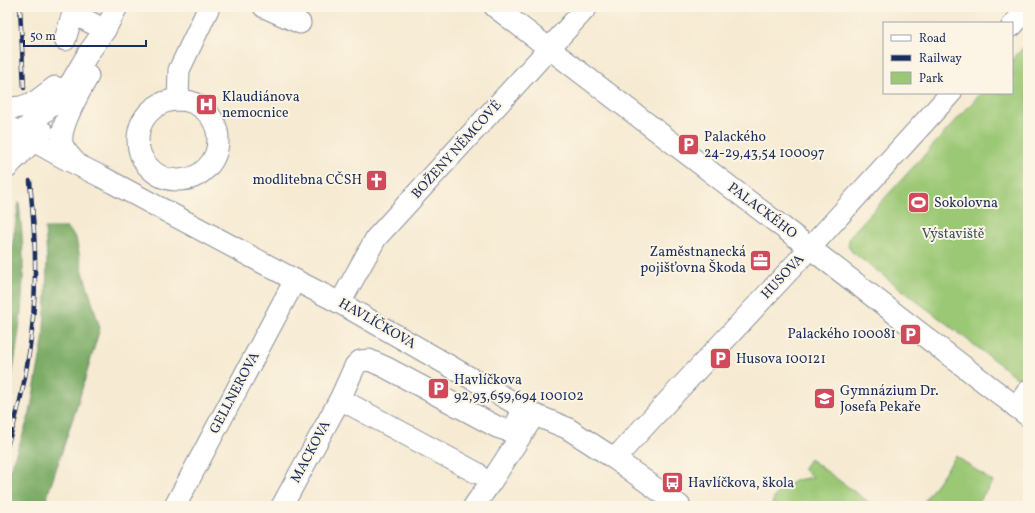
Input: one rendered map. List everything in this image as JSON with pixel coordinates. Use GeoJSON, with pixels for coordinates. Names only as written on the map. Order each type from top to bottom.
{"type":"FeatureCollection","features":[{"type":"Feature","properties":{"kind":"street"},"geometry":{"type":"LineString","coordinates":[[70,161],[62,144],[65,122],[91,70],[105,30],[117,7]]}},
{"type":"Feature","properties":{"kind":"street"},"geometry":{"type":"LineString","coordinates":[[178,100],[179,70],[209,7]]}},
{"type":"Feature","properties":{"kind":"street"},"geometry":{"type":"LineString","coordinates":[[264,7],[300,23]]}},
{"type":"Feature","properties":{"kind":"street","name":"PALACKÉHO"},"geometry":{"type":"LineString","coordinates":[[495,7],[810,248],[1025,409]]}},
{"type":"Feature","properties":{"kind":"street","name":"BOŽENY NĚMCOVÉ"},"geometry":{"type":"LineString","coordinates":[[340,303],[376,238],[587,7]]}},
{"type":"Feature","properties":{"kind":"street"},"geometry":{"type":"LineString","coordinates":[[1013,25],[1028,8]]}},
{"type":"Feature","properties":{"kind":"street"},"geometry":{"type":"LineString","coordinates":[[65,40],[71,18],[82,18],[105,30]]}},
{"type":"Feature","properties":{"kind":"street"},"geometry":{"type":"LineString","coordinates":[[14,146],[62,95],[89,52],[105,30]]}},
{"type":"Feature","properties":{"kind":"street"},"geometry":{"type":"LineString","coordinates":[[7,108],[20,107],[35,102],[66,77],[89,52]]}},
{"type":"Feature","properties":{"kind":"street","name":"HUSOVA"},"geometry":{"type":"LineString","coordinates":[[615,459],[950,94]]}},
{"type":"Feature","properties":{"kind":"street"},"geometry":{"type":"LineString","coordinates":[[14,146],[60,117],[76,99]]}},
{"type":"Feature","properties":{"kind":"street"},"geometry":{"type":"LineString","coordinates":[[14,146],[24,157],[51,154],[70,161]]}},
{"type":"Feature","properties":{"kind":"street","name":"HAVLÍČKOVA"},"geometry":{"type":"LineString","coordinates":[[14,146],[70,161],[340,303],[529,412],[568,428],[615,459],[680,506]]}},
{"type":"Feature","properties":{"kind":"street","name":"GELLNEROVA"},"geometry":{"type":"LineString","coordinates":[[175,506],[295,280]]}},
{"type":"Feature","properties":{"kind":"street","name":"MACKOVA"},"geometry":{"type":"LineString","coordinates":[[282,506],[340,399],[355,366],[360,361],[369,360],[385,367],[497,427],[506,430],[515,426],[529,412]]}},
{"type":"Feature","properties":{"kind":"street"},"geometry":{"type":"LineString","coordinates":[[340,399],[477,473]]}},
{"type":"Feature","properties":{"kind":"street"},"geometry":{"type":"LineString","coordinates":[[474,506],[491,482],[529,412]]}},
{"type":"Feature","properties":{"kind":"green space","name":"Výstaviště"},"geometry":{"type":"Polygon","coordinates":[[[1028,42],[1028,380],[1025,384],[852,252],[848,245],[850,236],[980,94],[1013,94],[1013,59],[1028,42]]]}},
{"type":"Feature","properties":{"kind":"green space"},"geometry":{"type":"Polygon","coordinates":[[[19,202],[23,254],[21,314],[7,402],[7,278],[19,202]]]}},
{"type":"Feature","properties":{"kind":"green space"},"geometry":{"type":"Polygon","coordinates":[[[45,228],[68,228],[76,238],[83,272],[100,328],[77,406],[44,506],[7,506],[7,477],[30,413],[43,341],[47,260],[45,228]]]}},
{"type":"Feature","properties":{"kind":"green space"},"geometry":{"type":"Polygon","coordinates":[[[956,456],[993,482],[975,506],[921,506],[956,456]]]}},
{"type":"Feature","properties":{"kind":"green space"},"geometry":{"type":"Polygon","coordinates":[[[810,459],[874,506],[771,506],[775,496],[782,488],[797,480],[813,477],[803,469],[810,459]]]}},
{"type":"Feature","properties":{"kind":"railway"},"geometry":{"type":"LineString","coordinates":[[20,7],[24,88]]}},
{"type":"Feature","properties":{"kind":"railway"},"geometry":{"type":"LineString","coordinates":[[7,446],[25,378],[34,307],[35,260],[30,181]]}},
{"type":"Feature","properties":{"kind":"place","name":"Klaudiánova nemocnice"},"geometry":{"type":"Point","coordinates":[206,105]}},
{"type":"Feature","properties":{"kind":"place","name":"Palackého 24-29,43,54 100097"},"geometry":{"type":"Point","coordinates":[688,145]}},
{"type":"Feature","properties":{"kind":"place","name":"modlitebna CČSH"},"geometry":{"type":"Point","coordinates":[377,180]}},
{"type":"Feature","properties":{"kind":"place","name":"Sokolovna"},"geometry":{"type":"Point","coordinates":[918,203]}},
{"type":"Feature","properties":{"kind":"place","name":"Zaměstnanecká pojišťovna Škoda"},"geometry":{"type":"Point","coordinates":[761,260]}},
{"type":"Feature","properties":{"kind":"place","name":"Palackého 100081"},"geometry":{"type":"Point","coordinates":[911,334]}},
{"type":"Feature","properties":{"kind":"place","name":"Husova 100121"},"geometry":{"type":"Point","coordinates":[721,359]}},
{"type":"Feature","properties":{"kind":"place","name":"Havlíčkova 92,93,659,694 100102"},"geometry":{"type":"Point","coordinates":[439,388]}},
{"type":"Feature","properties":{"kind":"place","name":"Gymnázium Dr. Josefa Pekaře"},"geometry":{"type":"Point","coordinates":[824,399]}},
{"type":"Feature","properties":{"kind":"place","name":"Havlíčkova, škola"},"geometry":{"type":"Point","coordinates":[672,483]}}]}
